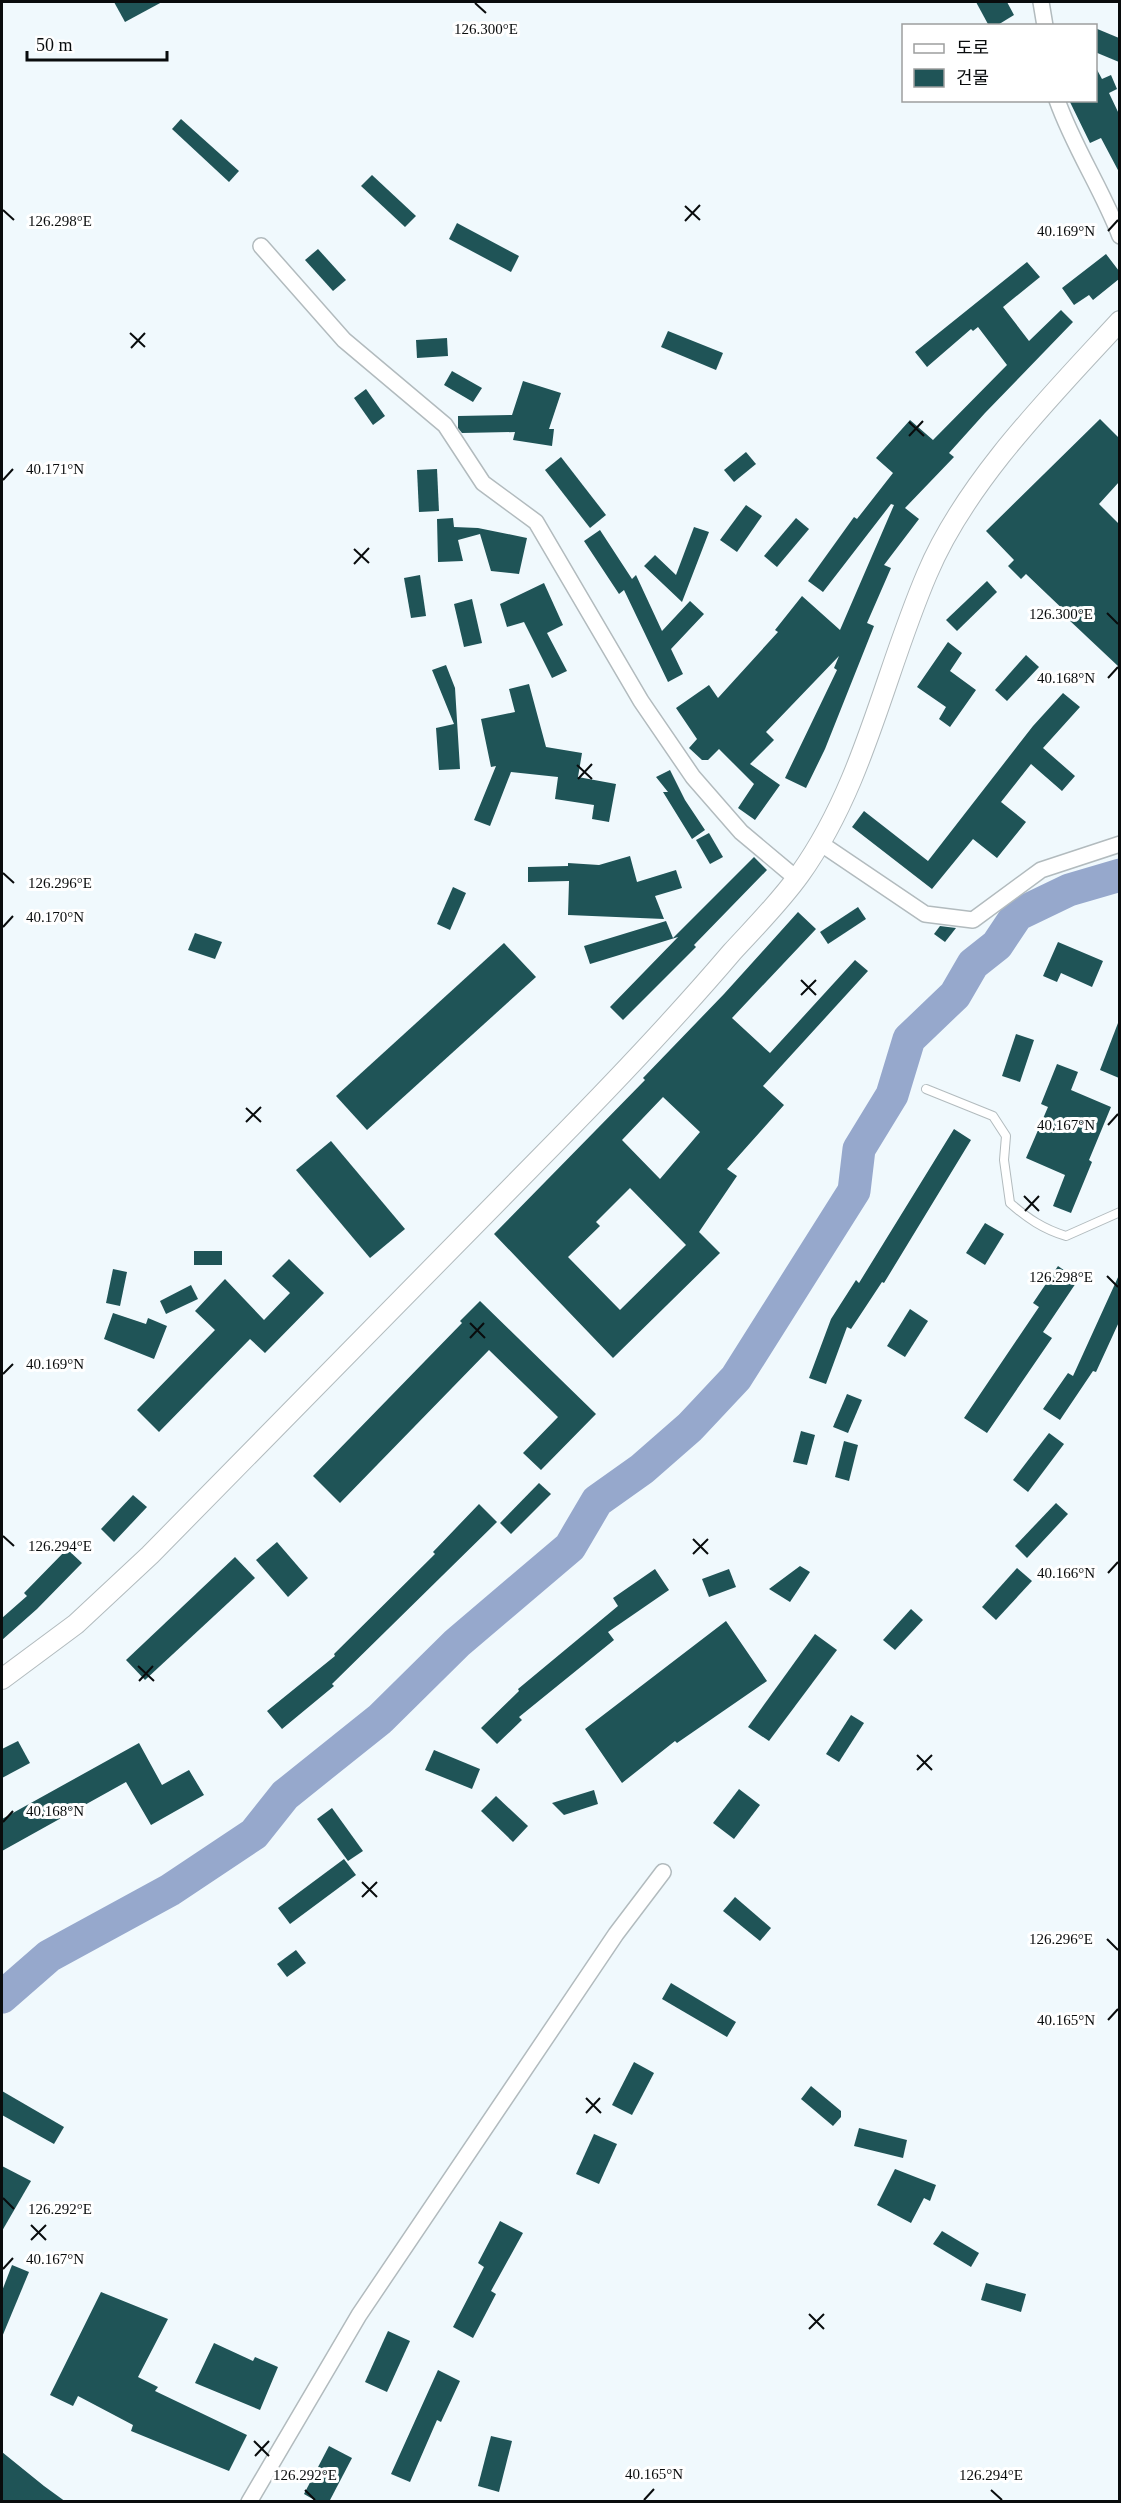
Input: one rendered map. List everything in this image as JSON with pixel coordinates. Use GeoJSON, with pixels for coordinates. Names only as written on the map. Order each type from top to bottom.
{"type":"FeatureCollection","features":[{"type":"Feature","properties":{"kind":"street"},"geometry":{"type":"LineString","coordinates":[[1041,2],[1045,24]]}},
{"type":"Feature","properties":{"kind":"street"},"geometry":{"type":"LineString","coordinates":[[1058,102],[1070,138],[1108,205],[1119,236]]}},
{"type":"Feature","properties":{"kind":"street"},"geometry":{"type":"LineString","coordinates":[[261,246],[344,340],[445,425],[483,483],[536,522],[641,701],[693,777],[741,832],[799,875]]}},
{"type":"Feature","properties":{"kind":"street"},"geometry":{"type":"LineString","coordinates":[[2,1679],[76,1624],[150,1555],[596,1102],[695,995],[799,875],[816,848],[861,759],[920,591],[953,522],[998,461],[1119,321]]}},
{"type":"Feature","properties":{"kind":"street"},"geometry":{"type":"LineString","coordinates":[[816,848],[925,914],[973,920],[1041,870],[1119,844]]}},
{"type":"Feature","properties":{"kind":"street"},"geometry":{"type":"LineString","coordinates":[[249,2502],[359,2314],[616,1934],[663,1872]]}},
{"type":"Feature","properties":{"kind":"lane"},"geometry":{"type":"LineString","coordinates":[[926,1089],[993,1116],[1006,1136],[1004,1160],[1010,1203],[1028,1219],[1050,1231],[1066,1236],[1119,1212]]}},
{"type":"Feature","properties":{"kind":"building"},"geometry":{"type":"Polygon","coordinates":[[[114,2],[162,2],[125,22],[114,2]]]}},
{"type":"Feature","properties":{"kind":"building"},"geometry":{"type":"Polygon","coordinates":[[[976,2],[1007,2],[1014,15],[999,24],[988,24],[976,2]]]}},
{"type":"Feature","properties":{"kind":"building"},"geometry":{"type":"Polygon","coordinates":[[[1097,29],[1119,38],[1119,62],[1097,53],[1097,29]]]}},
{"type":"Feature","properties":{"kind":"building"},"geometry":{"type":"Polygon","coordinates":[[[1097,70],[1102,79],[1111,75],[1117,89],[1109,93],[1119,114],[1119,172],[1101,138],[1090,143],[1070,102],[1097,102],[1097,70]]]}},
{"type":"Feature","properties":{"kind":"building"},"geometry":{"type":"Polygon","coordinates":[[[181,119],[239,171],[229,182],[172,129],[181,119]]]}},
{"type":"Feature","properties":{"kind":"building"},"geometry":{"type":"Polygon","coordinates":[[[372,175],[416,216],[405,227],[361,186],[372,175]]]}},
{"type":"Feature","properties":{"kind":"building"},"geometry":{"type":"Polygon","coordinates":[[[457,223],[519,256],[511,272],[449,239],[457,223]]]}},
{"type":"Feature","properties":{"kind":"building"},"geometry":{"type":"Polygon","coordinates":[[[318,249],[346,280],[333,291],[305,260],[318,249]]]}},
{"type":"Feature","properties":{"kind":"building"},"geometry":{"type":"Polygon","coordinates":[[[1106,254],[1119,271],[1119,279],[1093,300],[1089,295],[1074,305],[1062,288],[1106,254]]]}},
{"type":"Feature","properties":{"kind":"building"},"geometry":{"type":"Polygon","coordinates":[[[1027,262],[1040,277],[1003,307],[1029,341],[1061,310],[1073,322],[985,413],[949,453],[954,457],[905,508],[919,519],[884,565],[891,568],[867,623],[874,626],[825,749],[806,788],[785,778],[837,670],[834,668],[839,656],[766,732],[774,740],[750,764],[780,785],[755,820],[738,808],[754,784],[719,749],[708,760],[702,760],[689,748],[697,739],[676,708],[709,685],[718,698],[778,632],[775,630],[802,596],[840,630],[894,505],[891,504],[823,592],[808,581],[854,517],[857,519],[893,473],[876,458],[910,420],[933,440],[1007,365],[978,327],[973,331],[971,329],[927,367],[915,352],[1027,262]]]}},
{"type":"Feature","properties":{"kind":"building"},"geometry":{"type":"Polygon","coordinates":[[[668,331],[723,353],[716,370],[661,347],[668,331]]]}},
{"type":"Feature","properties":{"kind":"building"},"geometry":{"type":"Polygon","coordinates":[[[447,338],[448,356],[417,358],[416,340],[447,338]]]}},
{"type":"Feature","properties":{"kind":"building"},"geometry":{"type":"Polygon","coordinates":[[[452,371],[482,388],[473,402],[444,385],[452,371]]]}},
{"type":"Feature","properties":{"kind":"building"},"geometry":{"type":"Polygon","coordinates":[[[523,381],[561,393],[549,429],[554,429],[552,446],[513,440],[515,432],[462,433],[458,428],[458,416],[512,415],[523,381]]]}},
{"type":"Feature","properties":{"kind":"building"},"geometry":{"type":"Polygon","coordinates":[[[366,389],[385,416],[373,425],[354,398],[366,389]]]}},
{"type":"Feature","properties":{"kind":"building"},"geometry":{"type":"Polygon","coordinates":[[[1100,419],[1119,438],[1119,482],[1099,504],[1119,524],[1119,667],[1068,619],[1070,616],[1026,574],[1021,579],[1008,566],[1014,560],[986,531],[1100,419]]]}},
{"type":"Feature","properties":{"kind":"building"},"geometry":{"type":"Polygon","coordinates":[[[746,452],[756,464],[734,482],[724,470],[746,452]]]}},
{"type":"Feature","properties":{"kind":"building"},"geometry":{"type":"Polygon","coordinates":[[[561,457],[606,515],[590,528],[545,470],[561,457]]]}},
{"type":"Feature","properties":{"kind":"building"},"geometry":{"type":"Polygon","coordinates":[[[437,469],[439,511],[419,512],[417,470],[437,469]]]}},
{"type":"Feature","properties":{"kind":"building"},"geometry":{"type":"Polygon","coordinates":[[[746,505],[762,516],[737,552],[720,540],[746,505]]]}},
{"type":"Feature","properties":{"kind":"building"},"geometry":{"type":"Polygon","coordinates":[[[453,518],[454,527],[478,528],[527,538],[519,574],[491,571],[480,534],[458,540],[463,561],[438,562],[437,519],[453,518]]]}},
{"type":"Feature","properties":{"kind":"building"},"geometry":{"type":"Polygon","coordinates":[[[796,518],[809,529],[777,567],[764,556],[796,518]]]}},
{"type":"Feature","properties":{"kind":"building"},"geometry":{"type":"Polygon","coordinates":[[[694,527],[709,532],[682,602],[644,566],[655,555],[676,575],[694,527]]]}},
{"type":"Feature","properties":{"kind":"building"},"geometry":{"type":"Polygon","coordinates":[[[600,530],[632,579],[636,575],[662,631],[690,601],[704,614],[671,649],[683,674],[668,682],[624,590],[619,594],[584,541],[600,530]]]}},
{"type":"Feature","properties":{"kind":"building"},"geometry":{"type":"Polygon","coordinates":[[[420,575],[426,616],[411,618],[404,578],[420,575]]]}},
{"type":"Feature","properties":{"kind":"building"},"geometry":{"type":"Polygon","coordinates":[[[987,581],[997,592],[957,631],[946,620],[987,581]]]}},
{"type":"Feature","properties":{"kind":"building"},"geometry":{"type":"Polygon","coordinates":[[[544,583],[563,625],[547,633],[567,671],[552,678],[524,622],[507,627],[500,604],[544,583]]]}},
{"type":"Feature","properties":{"kind":"building"},"geometry":{"type":"Polygon","coordinates":[[[472,599],[482,643],[464,647],[454,604],[472,599]]]}},
{"type":"Feature","properties":{"kind":"building"},"geometry":{"type":"Polygon","coordinates":[[[948,642],[962,653],[950,671],[976,690],[950,727],[939,719],[946,707],[917,687],[948,642]]]}},
{"type":"Feature","properties":{"kind":"building"},"geometry":{"type":"Polygon","coordinates":[[[1026,655],[1039,667],[1007,701],[995,690],[1026,655]]]}},
{"type":"Feature","properties":{"kind":"building"},"geometry":{"type":"Polygon","coordinates":[[[446,665],[455,688],[460,769],[439,770],[436,728],[454,724],[432,670],[446,665]]]}},
{"type":"Feature","properties":{"kind":"building"},"geometry":{"type":"Polygon","coordinates":[[[529,684],[546,747],[582,753],[578,777],[616,784],[609,822],[592,819],[594,805],[555,799],[558,777],[511,772],[490,826],[474,820],[496,766],[491,767],[481,719],[515,712],[509,689],[529,684]]]}},
{"type":"Feature","properties":{"kind":"building"},"geometry":{"type":"Polygon","coordinates":[[[1063,693],[1080,707],[1043,748],[1075,776],[1062,791],[1031,764],[1001,802],[1026,822],[997,858],[973,839],[932,889],[852,827],[864,811],[928,861],[1033,726],[1063,693]]]}},
{"type":"Feature","properties":{"kind":"building"},"geometry":{"type":"Polygon","coordinates":[[[670,770],[685,800],[705,830],[692,839],[663,792],[668,792],[656,777],[670,770]]]}},
{"type":"Feature","properties":{"kind":"building"},"geometry":{"type":"Polygon","coordinates":[[[709,833],[723,857],[710,864],[696,840],[709,833]]]}},
{"type":"Feature","properties":{"kind":"building"},"geometry":{"type":"Polygon","coordinates":[[[630,856],[637,882],[676,870],[682,888],[655,896],[664,919],[568,915],[569,881],[528,882],[528,867],[568,866],[568,863],[599,865],[630,856]]]}},
{"type":"Feature","properties":{"kind":"building"},"geometry":{"type":"Polygon","coordinates":[[[754,857],[767,870],[694,945],[696,947],[623,1020],[610,1007],[678,937],[590,964],[584,946],[666,921],[673,938],[754,857]]]}},
{"type":"Feature","properties":{"kind":"building"},"geometry":{"type":"Polygon","coordinates":[[[453,887],[466,893],[450,930],[437,924],[453,887]]]}},
{"type":"Feature","properties":{"kind":"building"},"geometry":{"type":"Polygon","coordinates":[[[858,907],[866,919],[828,944],[820,932],[858,907]]]}},
{"type":"Feature","properties":{"kind":"building"},"geometry":{"type":"Polygon","coordinates":[[[798,912],[816,929],[732,1018],[770,1053],[855,960],[868,971],[763,1086],[784,1105],[727,1169],[737,1176],[699,1232],[720,1253],[613,1358],[494,1234],[645,1080],[643,1078],[724,994],[798,912]],[[663,1097],[622,1140],[660,1179],[700,1132],[663,1097]],[[630,1188],[596,1222],[600,1226],[568,1257],[620,1310],[686,1245],[630,1188]]]}},
{"type":"Feature","properties":{"kind":"building"},"geometry":{"type":"Polygon","coordinates":[[[940,926],[956,928],[945,942],[934,934],[940,926]]]}},
{"type":"Feature","properties":{"kind":"building"},"geometry":{"type":"Polygon","coordinates":[[[195,933],[222,942],[215,959],[188,950],[195,933]]]}},
{"type":"Feature","properties":{"kind":"building"},"geometry":{"type":"Polygon","coordinates":[[[1058,942],[1103,961],[1092,987],[1061,973],[1057,982],[1043,976],[1058,942]]]}},
{"type":"Feature","properties":{"kind":"building"},"geometry":{"type":"Polygon","coordinates":[[[504,943],[536,977],[367,1130],[336,1096],[504,943]]]}},
{"type":"Feature","properties":{"kind":"building"},"geometry":{"type":"Polygon","coordinates":[[[1119,1023],[1119,1078],[1100,1070],[1119,1023]]]}},
{"type":"Feature","properties":{"kind":"building"},"geometry":{"type":"Polygon","coordinates":[[[1016,1034],[1034,1040],[1020,1082],[1002,1076],[1016,1034]]]}},
{"type":"Feature","properties":{"kind":"building"},"geometry":{"type":"Polygon","coordinates":[[[1057,1064],[1078,1072],[1071,1090],[1111,1107],[1089,1160],[1092,1162],[1071,1213],[1053,1206],[1065,1175],[1026,1158],[1048,1107],[1041,1104],[1057,1064]]]}},
{"type":"Feature","properties":{"kind":"building"},"geometry":{"type":"Polygon","coordinates":[[[954,1129],[971,1140],[884,1283],[882,1282],[851,1329],[847,1327],[826,1384],[809,1378],[831,1319],[856,1280],[859,1283],[954,1129]]]}},
{"type":"Feature","properties":{"kind":"building"},"geometry":{"type":"Polygon","coordinates":[[[331,1141],[405,1229],[370,1258],[296,1170],[331,1141]]]}},
{"type":"Feature","properties":{"kind":"building"},"geometry":{"type":"Polygon","coordinates":[[[985,1223],[1004,1234],[985,1265],[966,1253],[985,1223]]]}},
{"type":"Feature","properties":{"kind":"building"},"geometry":{"type":"Polygon","coordinates":[[[194,1251],[222,1251],[222,1265],[194,1265],[194,1251]]]}},
{"type":"Feature","properties":{"kind":"building"},"geometry":{"type":"Polygon","coordinates":[[[289,1259],[324,1293],[265,1353],[250,1339],[159,1432],[137,1410],[215,1330],[195,1311],[225,1279],[264,1320],[290,1293],[272,1276],[289,1259]]]}},
{"type":"Feature","properties":{"kind":"building"},"geometry":{"type":"Polygon","coordinates":[[[1058,1266],[1078,1280],[1043,1332],[1052,1338],[987,1433],[964,1418],[1039,1307],[1033,1303],[1058,1266]]]}},
{"type":"Feature","properties":{"kind":"building"},"geometry":{"type":"Polygon","coordinates":[[[113,1269],[127,1272],[120,1306],[106,1303],[113,1269]]]}},
{"type":"Feature","properties":{"kind":"building"},"geometry":{"type":"Polygon","coordinates":[[[1119,1275],[1119,1322],[1096,1372],[1093,1371],[1060,1420],[1043,1409],[1068,1373],[1073,1376],[1119,1275]]]}},
{"type":"Feature","properties":{"kind":"building"},"geometry":{"type":"Polygon","coordinates":[[[191,1285],[198,1299],[166,1314],[160,1301],[191,1285]]]}},
{"type":"Feature","properties":{"kind":"building"},"geometry":{"type":"Polygon","coordinates":[[[480,1301],[596,1414],[541,1470],[523,1453],[558,1417],[489,1350],[340,1503],[313,1476],[462,1323],[460,1321],[480,1301]]]}},
{"type":"Feature","properties":{"kind":"building"},"geometry":{"type":"Polygon","coordinates":[[[910,1309],[928,1321],[905,1357],[887,1346],[910,1309]]]}},
{"type":"Feature","properties":{"kind":"building"},"geometry":{"type":"Polygon","coordinates":[[[113,1313],[146,1324],[148,1318],[167,1326],[154,1359],[104,1339],[113,1313]]]}},
{"type":"Feature","properties":{"kind":"building"},"geometry":{"type":"Polygon","coordinates":[[[847,1394],[862,1400],[848,1433],[833,1427],[847,1394]]]}},
{"type":"Feature","properties":{"kind":"building"},"geometry":{"type":"Polygon","coordinates":[[[801,1431],[815,1435],[807,1465],[793,1462],[801,1431]]]}},
{"type":"Feature","properties":{"kind":"building"},"geometry":{"type":"Polygon","coordinates":[[[1049,1433],[1064,1444],[1028,1492],[1013,1480],[1049,1433]]]}},
{"type":"Feature","properties":{"kind":"building"},"geometry":{"type":"Polygon","coordinates":[[[844,1441],[858,1445],[849,1481],[835,1477],[844,1441]]]}},
{"type":"Feature","properties":{"kind":"building"},"geometry":{"type":"Polygon","coordinates":[[[539,1483],[551,1494],[511,1534],[500,1523],[539,1483]]]}},
{"type":"Feature","properties":{"kind":"building"},"geometry":{"type":"Polygon","coordinates":[[[133,1495],[147,1507],[114,1542],[101,1529],[133,1495]]]}},
{"type":"Feature","properties":{"kind":"building"},"geometry":{"type":"Polygon","coordinates":[[[1056,1503],[1068,1514],[1027,1558],[1015,1546],[1056,1503]]]}},
{"type":"Feature","properties":{"kind":"building"},"geometry":{"type":"Polygon","coordinates":[[[479,1504],[497,1522],[332,1684],[334,1686],[282,1729],[267,1711],[335,1656],[334,1654],[435,1554],[433,1552],[479,1504]]]}},
{"type":"Feature","properties":{"kind":"building"},"geometry":{"type":"Polygon","coordinates":[[[277,1542],[308,1578],[288,1597],[256,1560],[277,1542]]]}},
{"type":"Feature","properties":{"kind":"building"},"geometry":{"type":"Polygon","coordinates":[[[67,1549],[82,1563],[37,1609],[2,1640],[2,1618],[27,1596],[24,1593],[67,1549]]]}},
{"type":"Feature","properties":{"kind":"building"},"geometry":{"type":"Polygon","coordinates":[[[235,1557],[255,1578],[145,1680],[126,1660],[235,1557]]]}},
{"type":"Feature","properties":{"kind":"building"},"geometry":{"type":"Polygon","coordinates":[[[800,1566],[810,1572],[790,1602],[769,1589],[800,1566]]]}},
{"type":"Feature","properties":{"kind":"building"},"geometry":{"type":"Polygon","coordinates":[[[1017,1568],[1032,1581],[996,1620],[982,1607],[1017,1568]]]}},
{"type":"Feature","properties":{"kind":"building"},"geometry":{"type":"Polygon","coordinates":[[[655,1569],[669,1590],[608,1632],[614,1640],[519,1717],[522,1720],[497,1744],[481,1728],[519,1691],[518,1689],[618,1606],[613,1598],[655,1569]]]}},
{"type":"Feature","properties":{"kind":"building"},"geometry":{"type":"Polygon","coordinates":[[[729,1569],[736,1587],[709,1597],[702,1579],[729,1569]]]}},
{"type":"Feature","properties":{"kind":"building"},"geometry":{"type":"Polygon","coordinates":[[[911,1609],[923,1620],[895,1650],[883,1640],[911,1609]]]}},
{"type":"Feature","properties":{"kind":"building"},"geometry":{"type":"Polygon","coordinates":[[[726,1621],[767,1681],[677,1743],[675,1741],[622,1783],[585,1729],[726,1621]]]}},
{"type":"Feature","properties":{"kind":"building"},"geometry":{"type":"Polygon","coordinates":[[[815,1634],[837,1650],[769,1741],[748,1727],[815,1634]]]}},
{"type":"Feature","properties":{"kind":"building"},"geometry":{"type":"Polygon","coordinates":[[[851,1715],[864,1723],[839,1762],[826,1754],[851,1715]]]}},
{"type":"Feature","properties":{"kind":"building"},"geometry":{"type":"Polygon","coordinates":[[[18,1741],[30,1763],[2,1778],[2,1749],[18,1741]]]}},
{"type":"Feature","properties":{"kind":"building"},"geometry":{"type":"Polygon","coordinates":[[[139,1743],[162,1785],[189,1770],[204,1795],[151,1825],[126,1782],[2,1851],[2,1819],[139,1743]]]}},
{"type":"Feature","properties":{"kind":"building"},"geometry":{"type":"Polygon","coordinates":[[[434,1750],[480,1769],[472,1789],[425,1770],[434,1750]]]}},
{"type":"Feature","properties":{"kind":"building"},"geometry":{"type":"Polygon","coordinates":[[[739,1789],[760,1805],[734,1839],[713,1823],[739,1789]]]}},
{"type":"Feature","properties":{"kind":"building"},"geometry":{"type":"Polygon","coordinates":[[[594,1790],[598,1804],[564,1815],[552,1803],[594,1790]]]}},
{"type":"Feature","properties":{"kind":"building"},"geometry":{"type":"Polygon","coordinates":[[[496,1796],[528,1826],[513,1842],[481,1811],[496,1796]]]}},
{"type":"Feature","properties":{"kind":"building"},"geometry":{"type":"Polygon","coordinates":[[[332,1808],[363,1851],[348,1861],[317,1819],[332,1808]]]}},
{"type":"Feature","properties":{"kind":"building"},"geometry":{"type":"Polygon","coordinates":[[[344,1859],[356,1875],[290,1924],[278,1908],[344,1859]]]}},
{"type":"Feature","properties":{"kind":"building"},"geometry":{"type":"Polygon","coordinates":[[[735,1897],[771,1928],[760,1941],[723,1911],[735,1897]]]}},
{"type":"Feature","properties":{"kind":"building"},"geometry":{"type":"Polygon","coordinates":[[[296,1950],[306,1963],[287,1977],[277,1964],[296,1950]]]}},
{"type":"Feature","properties":{"kind":"building"},"geometry":{"type":"Polygon","coordinates":[[[671,1983],[736,2022],[727,2037],[662,1999],[671,1983]]]}},
{"type":"Feature","properties":{"kind":"building"},"geometry":{"type":"Polygon","coordinates":[[[634,2062],[654,2073],[632,2115],[612,2105],[634,2062]]]}},
{"type":"Feature","properties":{"kind":"building"},"geometry":{"type":"Polygon","coordinates":[[[811,2086],[841,2111],[841,2117],[833,2126],[801,2099],[811,2086]]]}},
{"type":"Feature","properties":{"kind":"building"},"geometry":{"type":"Polygon","coordinates":[[[2,2091],[64,2127],[54,2144],[2,2115],[2,2091]]]}},
{"type":"Feature","properties":{"kind":"building"},"geometry":{"type":"Polygon","coordinates":[[[859,2128],[907,2140],[903,2158],[854,2146],[859,2128]]]}},
{"type":"Feature","properties":{"kind":"building"},"geometry":{"type":"Polygon","coordinates":[[[594,2134],[617,2144],[599,2184],[576,2174],[594,2134]]]}},
{"type":"Feature","properties":{"kind":"building"},"geometry":{"type":"Polygon","coordinates":[[[2,2166],[31,2181],[2,2231],[2,2166]]]}},
{"type":"Feature","properties":{"kind":"building"},"geometry":{"type":"Polygon","coordinates":[[[895,2169],[936,2185],[930,2201],[924,2198],[911,2223],[877,2205],[895,2169]]]}},
{"type":"Feature","properties":{"kind":"building"},"geometry":{"type":"Polygon","coordinates":[[[500,2221],[523,2233],[491,2291],[496,2294],[473,2338],[453,2327],[484,2267],[478,2263],[500,2221]]]}},
{"type":"Feature","properties":{"kind":"building"},"geometry":{"type":"Polygon","coordinates":[[[942,2231],[979,2253],[971,2267],[933,2244],[942,2231]]]}},
{"type":"Feature","properties":{"kind":"building"},"geometry":{"type":"Polygon","coordinates":[[[12,2265],[29,2272],[2,2337],[2,2291],[12,2265]]]}},
{"type":"Feature","properties":{"kind":"building"},"geometry":{"type":"Polygon","coordinates":[[[986,2283],[1026,2294],[1021,2312],[981,2300],[986,2283]]]}},
{"type":"Feature","properties":{"kind":"building"},"geometry":{"type":"Polygon","coordinates":[[[101,2292],[168,2319],[138,2377],[158,2387],[155,2391],[247,2435],[229,2471],[131,2431],[133,2425],[78,2396],[73,2406],[50,2395],[101,2292]]]}},
{"type":"Feature","properties":{"kind":"building"},"geometry":{"type":"Polygon","coordinates":[[[388,2331],[410,2341],[387,2392],[365,2382],[388,2331]]]}},
{"type":"Feature","properties":{"kind":"building"},"geometry":{"type":"Polygon","coordinates":[[[214,2343],[253,2361],[255,2357],[278,2367],[260,2410],[195,2383],[214,2343]]]}},
{"type":"Feature","properties":{"kind":"building"},"geometry":{"type":"Polygon","coordinates":[[[438,2370],[460,2381],[441,2422],[437,2420],[410,2482],[391,2474],[438,2370]]]}},
{"type":"Feature","properties":{"kind":"building"},"geometry":{"type":"Polygon","coordinates":[[[491,2436],[512,2441],[499,2492],[478,2486],[491,2436]]]}},
{"type":"Feature","properties":{"kind":"building"},"geometry":{"type":"Polygon","coordinates":[[[329,2446],[352,2458],[329,2502],[318,2502],[304,2494],[329,2446]]]}},
{"type":"Feature","properties":{"kind":"building"},"geometry":{"type":"Polygon","coordinates":[[[2,2452],[44,2486],[66,2502],[2,2502],[2,2452]]]}},
{"type":"Feature","properties":{"kind":"waterway"},"geometry":{"type":"LineString","coordinates":[[2,1997],[49,1956],[170,1890],[254,1834],[285,1795],[380,1719],[457,1643],[570,1547],[597,1501],[642,1469],[690,1427],[736,1378],[854,1191],[859,1149],[892,1095],[909,1039],[955,995],[973,964],[997,945],[1017,915],[1069,890],[1120,875]]}}]}
